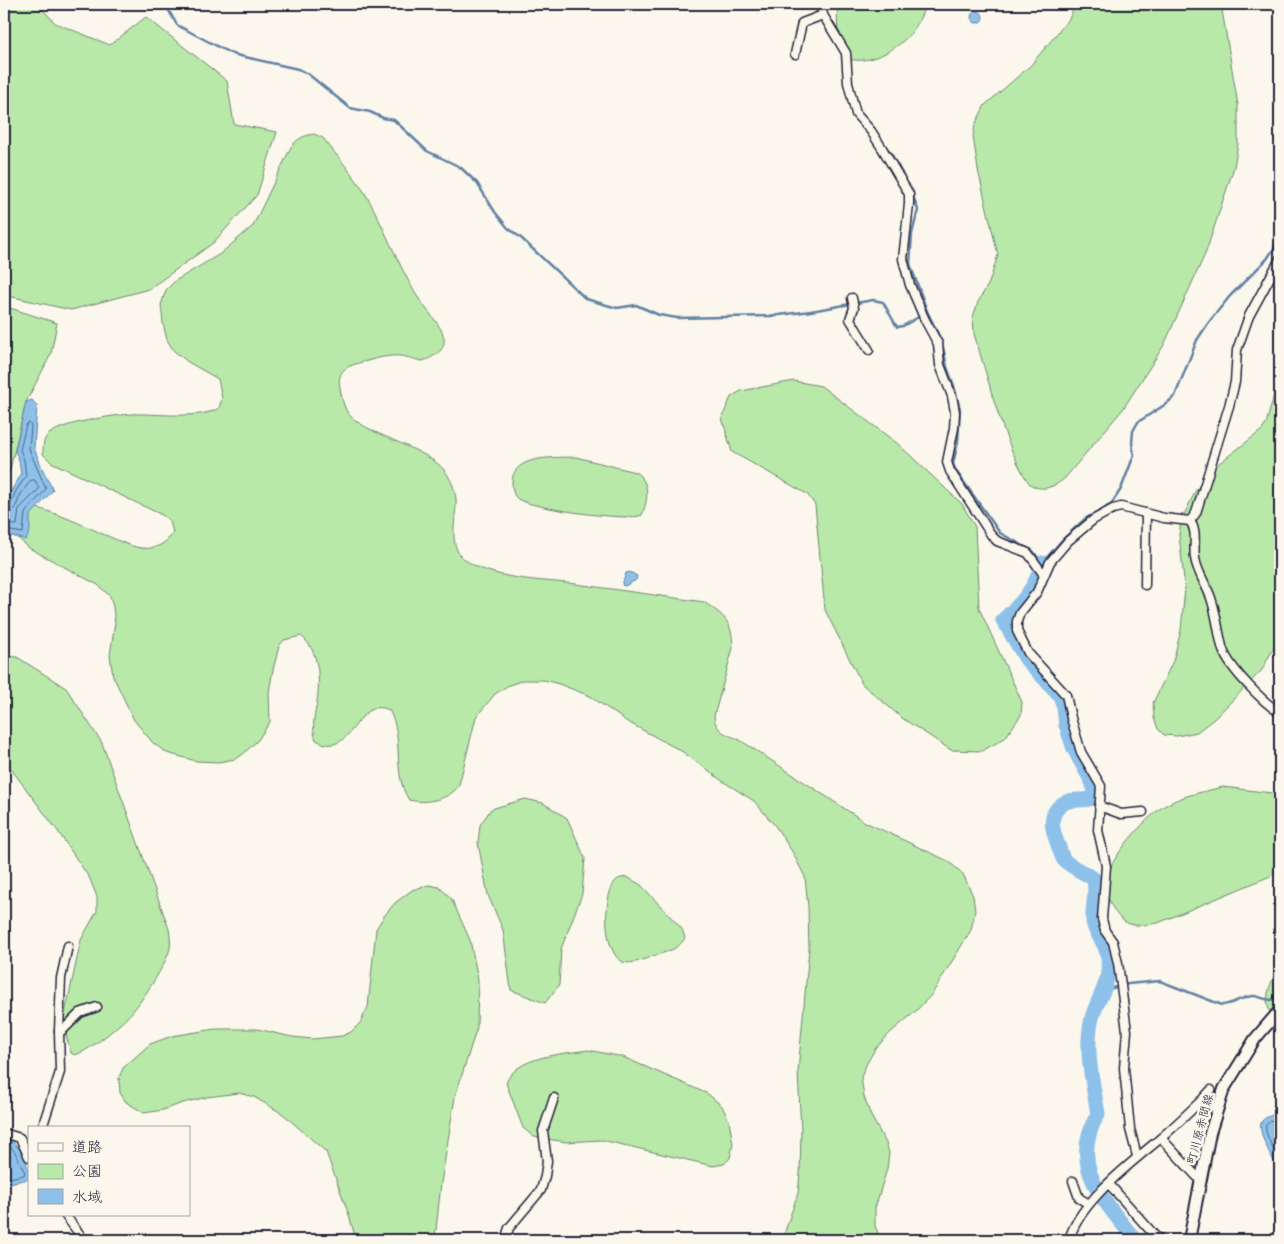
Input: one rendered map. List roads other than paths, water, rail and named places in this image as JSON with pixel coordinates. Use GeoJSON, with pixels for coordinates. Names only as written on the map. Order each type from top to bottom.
{"type":"FeatureCollection","features":[{"type":"Feature","properties":{"kind":"main road","name":"町川原赤間線"},"geometry":{"type":"LineString","coordinates":[[1188,1240],[1210,1133],[1224,1089],[1255,1039],[1280,1010]]}},
{"type":"Feature","properties":{"kind":"street"},"geometry":{"type":"LineString","coordinates":[[821,4],[823,14],[846,53],[848,83],[856,114],[871,131],[909,194],[903,259],[910,285],[938,344],[940,365],[952,396],[954,428],[948,462],[950,471],[992,536],[997,541],[1028,553],[1044,575]]}},
{"type":"Feature","properties":{"kind":"street"},"geometry":{"type":"LineString","coordinates":[[795,54],[802,23],[823,14]]}},
{"type":"Feature","properties":{"kind":"street"},"geometry":{"type":"LineString","coordinates":[[1190,521],[1201,501],[1229,406],[1235,382],[1237,350],[1249,316],[1280,259]]}},
{"type":"Feature","properties":{"kind":"street"},"geometry":{"type":"LineString","coordinates":[[852,298],[854,308],[850,320],[869,350]]}},
{"type":"Feature","properties":{"kind":"street"},"geometry":{"type":"LineString","coordinates":[[1137,1156],[1130,1129],[1124,1068],[1127,1031],[1118,963],[1113,942],[1104,931],[1102,920],[1106,866],[1098,830],[1101,786],[1081,752],[1066,695],[1028,653],[1017,631],[1016,621],[1037,592],[1050,562],[1068,541],[1093,520],[1105,513],[1122,507],[1164,518],[1190,521]]}},
{"type":"Feature","properties":{"kind":"street"},"geometry":{"type":"LineString","coordinates":[[1146,513],[1146,585]]}},
{"type":"Feature","properties":{"kind":"street"},"geometry":{"type":"LineString","coordinates":[[1190,521],[1195,534],[1195,558],[1211,598],[1224,652],[1230,663],[1264,701],[1280,713]]}},
{"type":"Feature","properties":{"kind":"street"},"geometry":{"type":"LineString","coordinates":[[1099,806],[1122,814],[1143,812]]}},
{"type":"Feature","properties":{"kind":"street"},"geometry":{"type":"LineString","coordinates":[[43,1126],[60,1072],[61,978],[68,946]]}},
{"type":"Feature","properties":{"kind":"street"},"geometry":{"type":"LineString","coordinates":[[59,1032],[64,1030],[80,1014],[97,1007]]}},
{"type":"Feature","properties":{"kind":"street"},"geometry":{"type":"LineString","coordinates":[[1069,1240],[1071,1231],[1079,1216],[1089,1204],[1137,1156],[1161,1138],[1201,1101],[1210,1090]]}},
{"type":"Feature","properties":{"kind":"street"},"geometry":{"type":"LineString","coordinates":[[506,1240],[509,1228],[541,1190],[547,1161],[543,1131],[554,1098]]}},
{"type":"Feature","properties":{"kind":"street"},"geometry":{"type":"LineString","coordinates":[[1201,1101],[1217,1108]]}},
{"type":"Feature","properties":{"kind":"street"},"geometry":{"type":"LineString","coordinates":[[4,1133],[20,1138],[28,1155]]}},
{"type":"Feature","properties":{"kind":"street"},"geometry":{"type":"LineString","coordinates":[[1161,1138],[1200,1180]]}},
{"type":"Feature","properties":{"kind":"street"},"geometry":{"type":"LineString","coordinates":[[1073,1181],[1079,1198],[1089,1204]]}},
{"type":"Feature","properties":{"kind":"street"},"geometry":{"type":"LineString","coordinates":[[1109,1184],[1156,1237],[1164,1240]]}},
{"type":"Feature","properties":{"kind":"street"},"geometry":{"type":"LineString","coordinates":[[66,1216],[84,1240]]}},
{"type":"Feature","properties":{"kind":"water"},"geometry":{"type":"Polygon","coordinates":[[[975,11],[979,11],[983,17],[979,23],[975,23],[971,19],[971,15],[975,11]]]}},
{"type":"Feature","properties":{"kind":"water"},"geometry":{"type":"Polygon","coordinates":[[[32,400],[37,406],[34,448],[53,490],[30,516],[30,531],[26,540],[4,534],[4,517],[6,503],[21,475],[19,460],[15,451],[26,402],[32,400]]]}},
{"type":"Feature","properties":{"kind":"water"},"geometry":{"type":"Polygon","coordinates":[[[630,572],[637,576],[636,580],[625,586],[622,585],[626,573],[630,572]]]}},
{"type":"Feature","properties":{"kind":"water"},"geometry":{"type":"Polygon","coordinates":[[[1280,1113],[1280,1171],[1266,1146],[1261,1125],[1262,1121],[1266,1118],[1280,1113]]]}},
{"type":"Feature","properties":{"kind":"water"},"geometry":{"type":"Polygon","coordinates":[[[4,1137],[19,1148],[27,1166],[28,1179],[4,1184],[4,1137]]]}},
{"type":"Feature","properties":{"kind":"water"},"geometry":{"type":"Polygon","coordinates":[[[4,1237],[42,1237],[54,1240],[4,1240],[4,1237]]]}},
{"type":"Feature","properties":{"kind":"waterway"},"geometry":{"type":"LineString","coordinates":[[165,4],[177,25],[228,52],[298,69],[308,74],[350,108],[394,120],[427,151],[460,167],[477,183],[495,212],[508,228],[586,299],[617,308],[636,305],[659,315],[677,318],[771,316],[873,300],[883,302],[897,327],[903,326],[922,315]]}},
{"type":"Feature","properties":{"kind":"waterway"},"geometry":{"type":"LineString","coordinates":[[816,4],[817,13]]}},
{"type":"Feature","properties":{"kind":"waterway"},"geometry":{"type":"LineString","coordinates":[[859,110],[863,117]]}},
{"type":"Feature","properties":{"kind":"waterway"},"geometry":{"type":"LineString","coordinates":[[879,137],[892,155],[908,186]]}},
{"type":"Feature","properties":{"kind":"waterway"},"geometry":{"type":"LineString","coordinates":[[912,193],[918,210],[912,234],[910,264],[927,311],[942,342],[947,367],[960,409],[958,442],[953,464],[1000,533],[1033,551],[1042,563],[1062,540],[1086,518],[1112,503],[1121,489],[1134,455],[1133,431],[1138,422],[1175,396],[1197,340],[1209,322],[1230,296],[1267,259],[1280,239]]}},
{"type":"Feature","properties":{"kind":"waterway"},"geometry":{"type":"LineString","coordinates":[[1042,563],[1032,588],[1003,620],[1026,659],[1060,695],[1066,725],[1074,749],[1095,790],[1094,797],[1090,799],[1071,800],[1064,803],[1055,812],[1052,822],[1064,860],[1094,879],[1094,925],[1105,948],[1108,961],[1106,984],[1094,1012],[1090,1030],[1090,1066],[1098,1114],[1089,1133],[1086,1150],[1088,1166],[1102,1197],[1135,1240]]}},
{"type":"Feature","properties":{"kind":"waterway"},"geometry":{"type":"LineString","coordinates":[[1105,990],[1128,984],[1160,981],[1222,1005],[1251,996],[1272,1000],[1280,991]]}}]}
